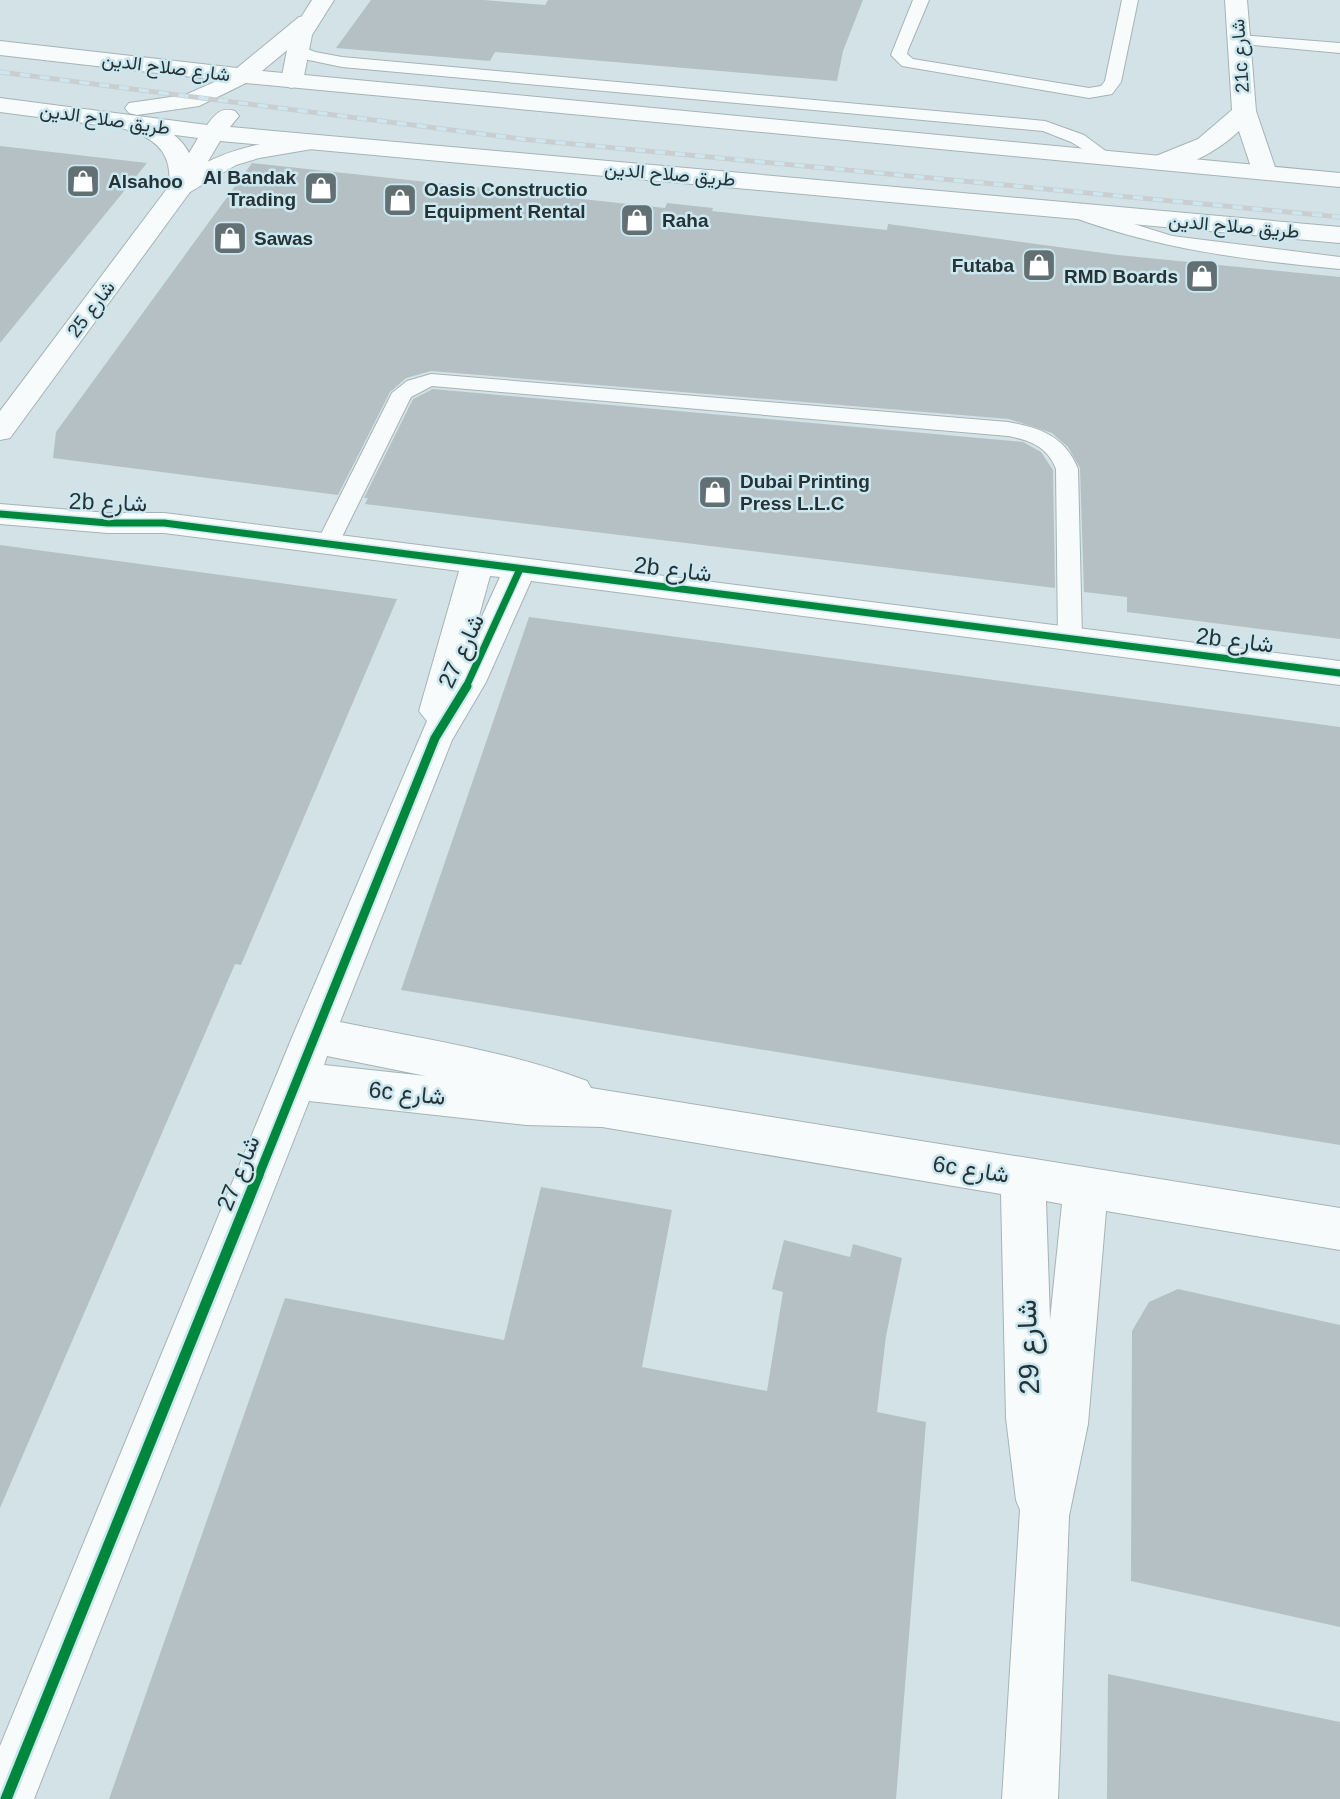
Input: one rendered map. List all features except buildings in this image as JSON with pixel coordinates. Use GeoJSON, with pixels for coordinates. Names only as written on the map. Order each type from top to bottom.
{"type":"FeatureCollection","features":[{"type":"Feature","properties":{"kind":"street"},"geometry":{"type":"LineString","coordinates":[[292,81],[296,49],[307,22],[323,0]]}},
{"type":"Feature","properties":{"kind":"street","name":"21c شارع"},"geometry":{"type":"LineString","coordinates":[[1236,0],[1244,111],[1256,190]]}},
{"type":"Feature","properties":{"kind":"street"},"geometry":{"type":"LineString","coordinates":[[0,90],[137,108],[162,107],[209,97],[227,88],[307,22]]}},
{"type":"Feature","properties":{"kind":"street","name":"شارع صلاح الدين"},"geometry":{"type":"LineString","coordinates":[[0,48],[332,86]]}},
{"type":"Feature","properties":{"kind":"street"},"geometry":{"type":"LineString","coordinates":[[509,102],[566,82]]}},
{"type":"Feature","properties":{"kind":"street"},"geometry":{"type":"LineString","coordinates":[[181,187],[213,133],[235,110],[288,91],[332,86],[1160,163],[1256,190]]}},
{"type":"Feature","properties":{"kind":"street","name":"طريق صلاح الدين"},"geometry":{"type":"LineString","coordinates":[[0,105],[213,133],[1340,235]]}},
{"type":"Feature","properties":{"kind":"street","name":"21c شارع"},"geometry":{"type":"LineString","coordinates":[[1160,163],[1213,141],[1231,127],[1244,111]]}},
{"type":"Feature","properties":{"kind":"street"},"geometry":{"type":"LineString","coordinates":[[127,122],[146,127],[175,146],[185,172],[181,187]]}},
{"type":"Feature","properties":{"kind":"street","name":"شارع 25"},"geometry":{"type":"LineString","coordinates":[[0,431],[181,187],[202,172],[246,154],[285,145],[316,142]]}},
{"type":"Feature","properties":{"kind":"street"},"geometry":{"type":"LineString","coordinates":[[557,164],[607,157],[673,155],[1221,205],[1256,190],[1340,180]]}},
{"type":"Feature","properties":{"kind":"street","name":"2b شارع"},"geometry":{"type":"LineString","coordinates":[[0,490],[116,510],[164,523]]}},
{"type":"Feature","properties":{"kind":"street","name":"2b شارع"},"geometry":{"type":"LineString","coordinates":[[0,514],[108,523],[164,523],[1340,673]]}},
{"type":"Feature","properties":{"kind":"street","name":"شارع 27"},"geometry":{"type":"LineString","coordinates":[[435,738],[440,691],[477,563]]}},
{"type":"Feature","properties":{"kind":"street","name":"شارع 27"},"geometry":{"type":"LineString","coordinates":[[6,1799],[435,738],[469,682],[520,569]]}},
{"type":"Feature","properties":{"kind":"street","name":"6c شارع"},"geometry":{"type":"LineString","coordinates":[[314,1035],[533,1081],[568,1092],[602,1108]]}},
{"type":"Feature","properties":{"kind":"street","name":"6c شارع"},"geometry":{"type":"LineString","coordinates":[[296,1081],[526,1106],[602,1108],[1340,1229]]}},
{"type":"Feature","properties":{"kind":"street","name":"شارع 29"},"geometry":{"type":"LineString","coordinates":[[1023,1177],[1030,1418],[1044,1516]]}},
{"type":"Feature","properties":{"kind":"street","name":"شارع 29"},"geometry":{"type":"LineString","coordinates":[[1030,1799],[1044,1516],[1064,1424],[1086,1187]]}},
{"type":"Feature","properties":{"kind":"lane"},"geometry":{"type":"LineString","coordinates":[[921,0],[900,50],[899,55],[908,63],[1089,93],[1106,90],[1113,82],[1130,0]]}},
{"type":"Feature","properties":{"kind":"lane"},"geometry":{"type":"LineString","coordinates":[[1239,40],[1340,48]]}},
{"type":"Feature","properties":{"kind":"lane"},"geometry":{"type":"LineString","coordinates":[[296,49],[310,56],[342,62],[1045,126],[1091,144],[1106,158]]}},
{"type":"Feature","properties":{"kind":"lane"},"geometry":{"type":"LineString","coordinates":[[1074,211],[1110,227],[1187,246],[1340,263]]}},
{"type":"Feature","properties":{"kind":"lane"},"geometry":{"type":"LineString","coordinates":[[328,544],[402,393],[431,380],[1019,431],[1050,442],[1063,454],[1066,469],[1070,639]]}},
{"type":"Feature","properties":{"kind":"railway"},"geometry":{"type":"LineString","coordinates":[[0,72],[521,139],[1340,217]]}},
{"type":"Feature","properties":{"kind":"cycle path"},"geometry":{"type":"LineString","coordinates":[[0,514],[108,523],[164,523],[1340,673]]}},
{"type":"Feature","properties":{"kind":"cycle path"},"geometry":{"type":"LineString","coordinates":[[6,1799],[435,738],[469,682],[520,569]]}},
{"type":"Feature","properties":{"kind":"place","name":"Alsahoo"},"geometry":{"type":"Point","coordinates":[83,181]}},
{"type":"Feature","properties":{"kind":"place","name":"Al Bandak Trading"},"geometry":{"type":"Point","coordinates":[321,188]}},
{"type":"Feature","properties":{"kind":"place","name":"Oasis Constructio Equipment Rental"},"geometry":{"type":"Point","coordinates":[400,200]}},
{"type":"Feature","properties":{"kind":"place","name":"Raha"},"geometry":{"type":"Point","coordinates":[637,220]}},
{"type":"Feature","properties":{"kind":"place","name":"Sawas"},"geometry":{"type":"Point","coordinates":[230,238]}},
{"type":"Feature","properties":{"kind":"place","name":"Futaba"},"geometry":{"type":"Point","coordinates":[1039,265]}},
{"type":"Feature","properties":{"kind":"place","name":"RMD Boards"},"geometry":{"type":"Point","coordinates":[1202,276]}},
{"type":"Feature","properties":{"kind":"place","name":"Dubai Printing Press L.L.C"},"geometry":{"type":"Point","coordinates":[715,492]}}]}
